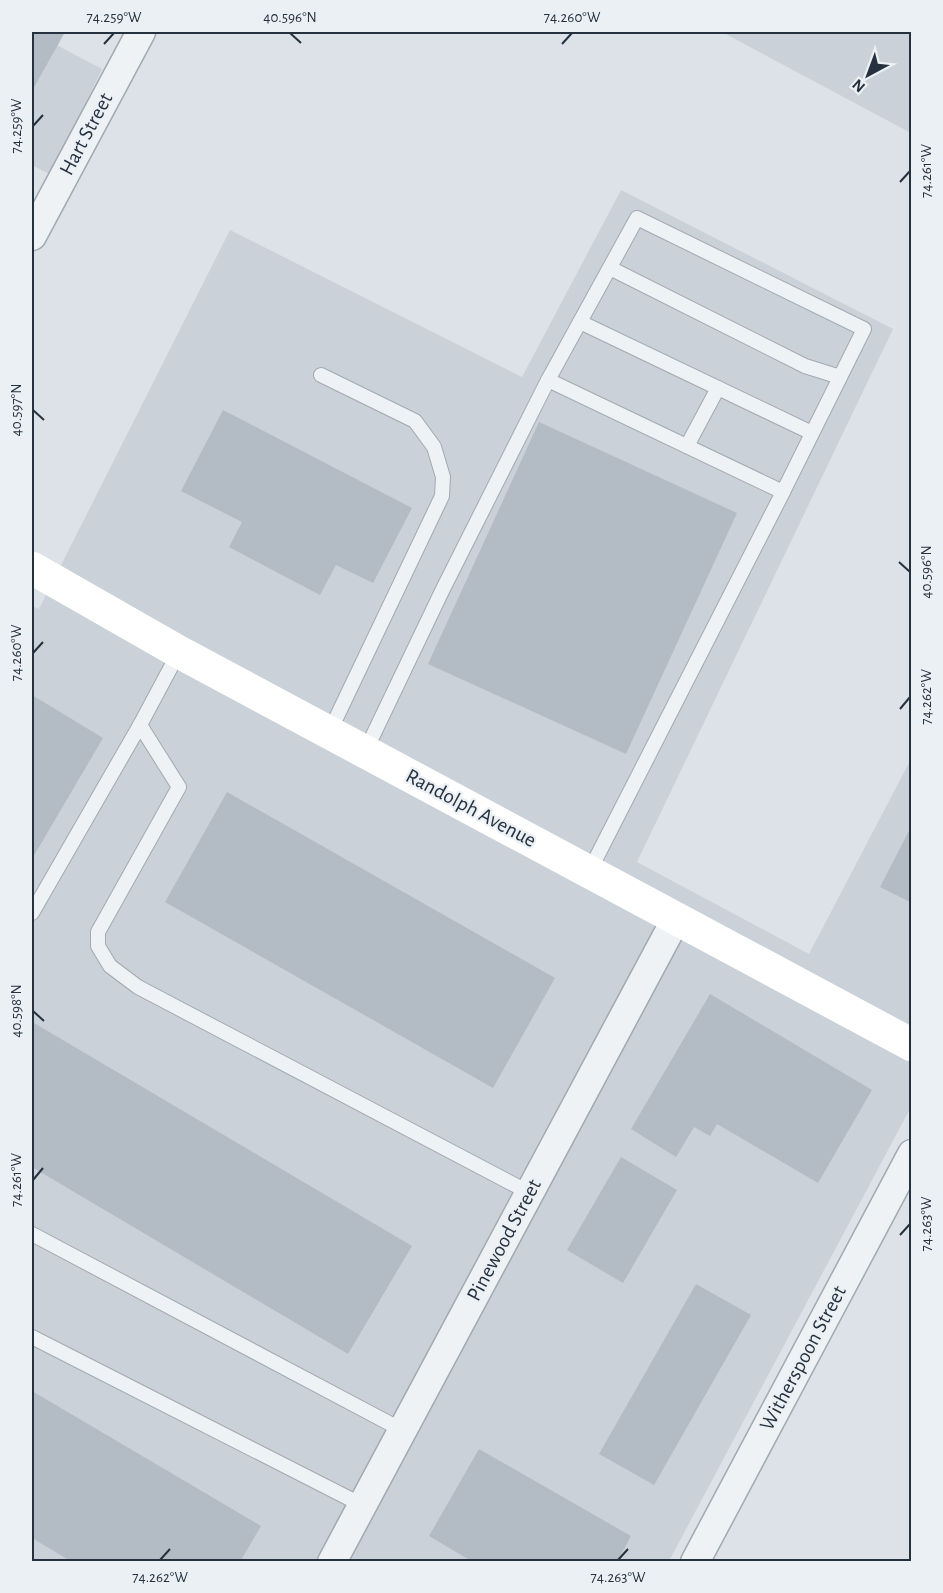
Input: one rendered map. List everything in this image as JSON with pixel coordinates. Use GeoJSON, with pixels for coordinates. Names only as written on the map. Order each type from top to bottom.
{"type":"FeatureCollection","features":[{"type":"Feature","properties":{"kind":"main road","name":"Randolph Avenue"},"geometry":{"type":"LineString","coordinates":[[32,568],[179,652],[912,1046]]}},
{"type":"Feature","properties":{"kind":"street","name":"Hart Street"},"geometry":{"type":"LineString","coordinates":[[32,236],[141,32]]}},
{"type":"Feature","properties":{"kind":"street","name":"Pinewood Street"},"geometry":{"type":"LineString","coordinates":[[332,1562],[676,919]]}},
{"type":"Feature","properties":{"kind":"street","name":"Witherspoon Street"},"geometry":{"type":"LineString","coordinates":[[695,1562],[912,1154]]}},
{"type":"Feature","properties":{"kind":"lane"},"geometry":{"type":"LineString","coordinates":[[365,752],[442,591],[548,380],[637,218],[864,329],[589,872]]}},
{"type":"Feature","properties":{"kind":"lane"},"geometry":{"type":"LineString","coordinates":[[609,268],[805,366],[840,377]]}},
{"type":"Feature","properties":{"kind":"lane"},"geometry":{"type":"LineString","coordinates":[[580,322],[812,433]]}},
{"type":"Feature","properties":{"kind":"lane"},"geometry":{"type":"LineString","coordinates":[[321,375],[415,421],[434,447],[443,477],[442,495],[329,733]]}},
{"type":"Feature","properties":{"kind":"lane"},"geometry":{"type":"LineString","coordinates":[[548,380],[783,492]]}},
{"type":"Feature","properties":{"kind":"lane"},"geometry":{"type":"LineString","coordinates":[[687,446],[718,388]]}},
{"type":"Feature","properties":{"kind":"lane"},"geometry":{"type":"LineString","coordinates":[[32,913],[140,725],[179,652]]}},
{"type":"Feature","properties":{"kind":"lane"},"geometry":{"type":"LineString","coordinates":[[140,725],[179,787],[98,932],[98,946],[110,966],[138,987],[530,1193]]}},
{"type":"Feature","properties":{"kind":"lane"},"geometry":{"type":"LineString","coordinates":[[32,1234],[402,1430]]}},
{"type":"Feature","properties":{"kind":"lane"},"geometry":{"type":"LineString","coordinates":[[32,1337],[362,1505]]}},
{"type":"Feature","properties":{"kind":"shaded area"},"geometry":{"type":"Polygon","coordinates":[[[32,32],[102,69],[51,175],[32,165],[32,32]]]}},
{"type":"Feature","properties":{"kind":"shaded area"},"geometry":{"type":"Polygon","coordinates":[[[722,32],[911,32],[911,133],[722,32]]]}},
{"type":"Feature","properties":{"kind":"shaded area"},"geometry":{"type":"Polygon","coordinates":[[[621,190],[893,329],[637,862],[809,954],[911,759],[911,1107],[669,1561],[32,1561],[32,606],[39,609],[230,230],[522,377],[621,190]]]}},
{"type":"Feature","properties":{"kind":"building"},"geometry":{"type":"Polygon","coordinates":[[[32,32],[65,32],[32,91],[32,32]]]}},
{"type":"Feature","properties":{"kind":"building"},"geometry":{"type":"Polygon","coordinates":[[[223,410],[412,508],[373,583],[336,565],[320,595],[229,547],[242,522],[181,491],[223,410]]]}},
{"type":"Feature","properties":{"kind":"building"},"geometry":{"type":"Polygon","coordinates":[[[539,422],[737,513],[626,754],[428,664],[539,422]]]}},
{"type":"Feature","properties":{"kind":"building"},"geometry":{"type":"Polygon","coordinates":[[[32,695],[103,738],[32,859],[32,695]]]}},
{"type":"Feature","properties":{"kind":"building"},"geometry":{"type":"Polygon","coordinates":[[[227,792],[555,978],[493,1088],[165,902],[227,792]]]}},
{"type":"Feature","properties":{"kind":"building"},"geometry":{"type":"Polygon","coordinates":[[[912,825],[912,903],[880,887],[912,825]]]}},
{"type":"Feature","properties":{"kind":"building"},"geometry":{"type":"Polygon","coordinates":[[[710,994],[872,1090],[818,1183],[717,1124],[710,1136],[694,1127],[676,1157],[631,1129],[710,994]]]}},
{"type":"Feature","properties":{"kind":"building"},"geometry":{"type":"Polygon","coordinates":[[[34,1023],[412,1246],[348,1354],[32,1167],[32,1027],[34,1023]]]}},
{"type":"Feature","properties":{"kind":"building"},"geometry":{"type":"Polygon","coordinates":[[[621,1157],[677,1190],[623,1283],[567,1250],[621,1157]]]}},
{"type":"Feature","properties":{"kind":"building"},"geometry":{"type":"Polygon","coordinates":[[[696,1284],[751,1315],[654,1485],[599,1454],[696,1284]]]}},
{"type":"Feature","properties":{"kind":"building"},"geometry":{"type":"Polygon","coordinates":[[[32,1391],[261,1526],[240,1562],[72,1562],[32,1538],[32,1391]]]}},
{"type":"Feature","properties":{"kind":"building"},"geometry":{"type":"Polygon","coordinates":[[[479,1449],[631,1536],[617,1562],[473,1562],[429,1536],[479,1449]]]}}]}
